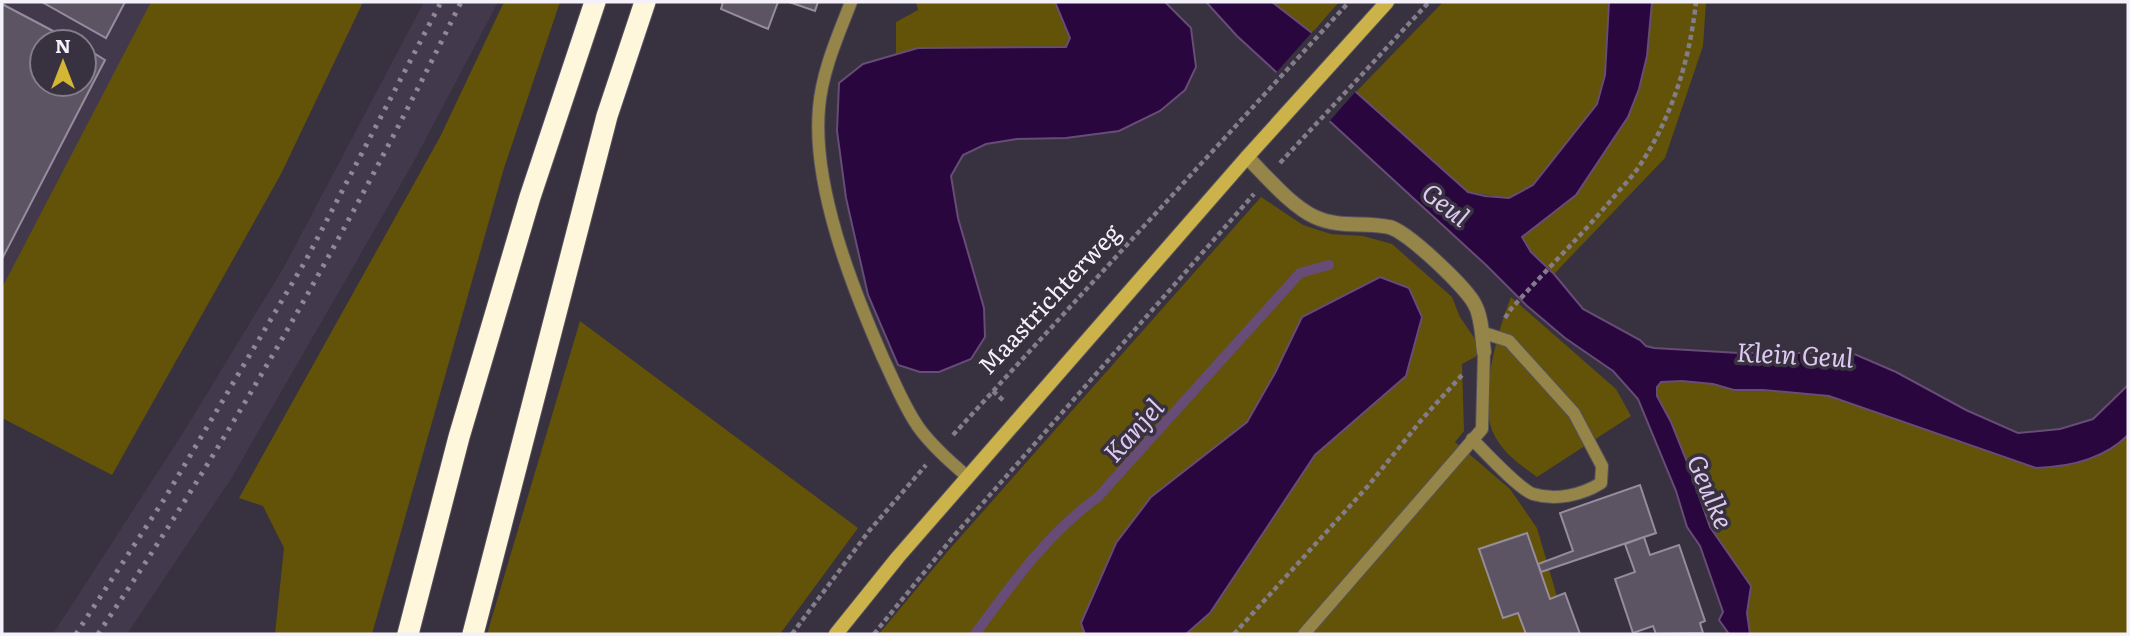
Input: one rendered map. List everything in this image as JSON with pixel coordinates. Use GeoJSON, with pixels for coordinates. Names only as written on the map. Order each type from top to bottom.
{"type":"FeatureCollection","features":[{"type":"Feature","properties":{"kind":"highway"},"geometry":{"type":"LineString","coordinates":[[408,634],[459,437],[530,197],[595,2]]}},
{"type":"Feature","properties":{"kind":"highway"},"geometry":{"type":"LineString","coordinates":[[473,634],[607,116],[645,2]]}},
{"type":"Feature","properties":{"kind":"main road"},"geometry":{"type":"LineString","coordinates":[[836,634],[898,557],[1247,157],[1387,2]]}},
{"type":"Feature","properties":{"kind":"street"},"geometry":{"type":"LineString","coordinates":[[1247,157],[1304,210],[1317,218],[1388,227],[1406,235],[1471,297],[1476,306],[1484,352]]}},
{"type":"Feature","properties":{"kind":"lane"},"geometry":{"type":"LineString","coordinates":[[851,2],[825,73],[818,108],[820,155],[832,218],[865,317],[897,388],[919,428],[939,451],[968,477]]}},
{"type":"Feature","properties":{"kind":"lane"},"geometry":{"type":"LineString","coordinates":[[1472,439],[1532,494],[1556,497],[1587,492],[1601,483],[1602,466],[1574,413],[1509,341],[1481,332]]}},
{"type":"Feature","properties":{"kind":"lane"},"geometry":{"type":"LineString","coordinates":[[1304,634],[1482,429],[1484,352]]}},
{"type":"Feature","properties":{"kind":"path","name":"Maastrichterweg"},"geometry":{"type":"LineString","coordinates":[[792,634],[869,531],[939,451],[1349,2]]}},
{"type":"Feature","properties":{"kind":"path"},"geometry":{"type":"LineString","coordinates":[[874,634],[953,537],[1268,177],[1429,2]]}},
{"type":"Feature","properties":{"kind":"path"},"geometry":{"type":"LineString","coordinates":[[1511,309],[1597,217],[1641,165],[1654,142],[1682,75],[1691,44],[1696,2]]}},
{"type":"Feature","properties":{"kind":"path"},"geometry":{"type":"LineString","coordinates":[[1234,634],[1484,352]]}},
{"type":"Feature","properties":{"kind":"shaded area"},"geometry":{"type":"Polygon","coordinates":[[[2,2],[157,2],[2,289],[2,2]]]}},
{"type":"Feature","properties":{"kind":"shaded area"},"geometry":{"type":"Polygon","coordinates":[[[151,2],[363,2],[281,174],[112,475],[2,418],[2,288],[151,2]]]}},
{"type":"Feature","properties":{"kind":"shaded area"},"geometry":{"type":"Polygon","coordinates":[[[424,2],[498,2],[413,163],[231,479],[127,634],[53,634],[183,433],[284,267],[424,2]]]}},
{"type":"Feature","properties":{"kind":"shaded area"},"geometry":{"type":"Polygon","coordinates":[[[504,2],[560,2],[504,168],[372,634],[275,634],[284,548],[263,506],[239,498],[440,137],[504,2]]]}},
{"type":"Feature","properties":{"kind":"shaded area"},"geometry":{"type":"Polygon","coordinates":[[[916,2],[1055,2],[1070,38],[1067,47],[918,48],[896,55],[896,22],[918,10],[916,2]]]}},
{"type":"Feature","properties":{"kind":"shaded area"},"geometry":{"type":"Polygon","coordinates":[[[1272,2],[1339,2],[1312,33],[1272,2]]]}},
{"type":"Feature","properties":{"kind":"shaded area"},"geometry":{"type":"Polygon","coordinates":[[[1443,2],[1609,2],[1605,75],[1597,104],[1533,185],[1509,198],[1468,192],[1356,92],[1443,2]]]}},
{"type":"Feature","properties":{"kind":"shaded area"},"geometry":{"type":"Polygon","coordinates":[[[1652,2],[1706,2],[1703,46],[1665,158],[1554,274],[1531,252],[1521,237],[1576,195],[1628,117],[1647,56],[1652,2]]]}},
{"type":"Feature","properties":{"kind":"shaded area"},"geometry":{"type":"Polygon","coordinates":[[[1261,197],[1303,225],[1331,234],[1363,236],[1392,244],[1452,297],[1460,317],[1484,352],[1462,364],[1464,431],[1455,442],[1510,489],[1537,528],[1568,634],[1186,634],[1210,613],[1315,455],[1406,375],[1275,373],[1247,422],[1151,497],[1081,623],[1085,634],[879,634],[948,551],[1261,197]]]}},
{"type":"Feature","properties":{"kind":"shaded area"},"geometry":{"type":"Polygon","coordinates":[[[1511,297],[1616,389],[1631,416],[1537,477],[1500,445],[1492,430],[1489,416],[1492,363],[1511,297]]]}},
{"type":"Feature","properties":{"kind":"shaded area"},"geometry":{"type":"Polygon","coordinates":[[[580,321],[858,528],[780,634],[487,634],[580,321]]]}},
{"type":"Feature","properties":{"kind":"shaded area"},"geometry":{"type":"Polygon","coordinates":[[[1661,382],[1713,384],[1734,390],[1829,396],[2036,468],[2061,466],[2097,456],[2128,435],[2128,634],[1750,634],[1747,613],[1751,586],[1710,527],[1671,422],[1657,396],[1657,387],[1661,382]]]}},
{"type":"Feature","properties":{"kind":"water"},"geometry":{"type":"Polygon","coordinates":[[[1055,2],[1165,2],[1191,28],[1196,67],[1185,90],[1160,111],[1119,131],[1066,138],[1017,139],[986,144],[963,155],[951,176],[958,218],[984,308],[985,337],[971,359],[939,372],[920,372],[898,365],[868,295],[846,198],[837,131],[839,83],[863,64],[918,48],[1066,47],[1070,38],[1055,2]]]}},
{"type":"Feature","properties":{"kind":"water"},"geometry":{"type":"Polygon","coordinates":[[[1206,2],[1272,2],[1312,33],[1356,92],[1468,192],[1509,198],[1533,185],[1597,104],[1605,75],[1609,2],[1652,2],[1647,56],[1639,89],[1628,117],[1576,195],[1522,237],[1531,252],[1554,274],[1583,309],[1654,348],[1739,353],[1852,353],[2018,433],[2060,429],[2093,419],[2128,385],[2128,435],[2097,456],[2061,466],[2036,468],[1829,396],[1734,390],[1713,384],[1682,381],[1661,382],[1657,387],[1657,396],[1671,422],[1710,527],[1751,586],[1747,613],[1750,634],[1729,634],[1719,620],[1723,612],[1700,546],[1687,527],[1676,491],[1638,399],[1613,371],[1565,338],[1526,305],[1237,36],[1206,2]]]}},
{"type":"Feature","properties":{"kind":"water"},"geometry":{"type":"Polygon","coordinates":[[[1380,277],[1409,288],[1422,317],[1406,376],[1315,455],[1210,613],[1186,634],[1085,634],[1081,623],[1116,543],[1151,497],[1247,422],[1302,317],[1380,277]]]}},
{"type":"Feature","properties":{"kind":"pier"},"geometry":{"type":"Polygon","coordinates":[[[1314,30],[1358,89],[1327,124],[1274,75],[1314,30]]]}},
{"type":"Feature","properties":{"kind":"building"},"geometry":{"type":"Polygon","coordinates":[[[42,2],[125,2],[106,38],[98,34],[98,28],[88,28],[42,2]]]}},
{"type":"Feature","properties":{"kind":"building"},"geometry":{"type":"Polygon","coordinates":[[[723,2],[778,2],[768,29],[721,9],[723,2]]]}},
{"type":"Feature","properties":{"kind":"building"},"geometry":{"type":"Polygon","coordinates":[[[789,2],[818,2],[815,11],[789,2]]]}},
{"type":"Feature","properties":{"kind":"building"},"geometry":{"type":"Polygon","coordinates":[[[2,4],[47,28],[28,28],[28,98],[85,98],[2,259],[2,4]]]}},
{"type":"Feature","properties":{"kind":"building"},"geometry":{"type":"Polygon","coordinates":[[[98,56],[105,60],[98,74],[98,56]]]}},
{"type":"Feature","properties":{"kind":"building"},"geometry":{"type":"Polygon","coordinates":[[[1640,485],[1656,533],[1541,572],[1538,564],[1573,551],[1560,513],[1640,485]]]}},
{"type":"Feature","properties":{"kind":"building"},"geometry":{"type":"Polygon","coordinates":[[[1527,533],[1550,599],[1565,593],[1580,634],[1526,634],[1518,613],[1503,618],[1479,549],[1527,533]]]}},
{"type":"Feature","properties":{"kind":"building"},"geometry":{"type":"Polygon","coordinates":[[[1644,537],[1650,555],[1679,545],[1705,621],[1700,623],[1703,633],[1656,634],[1653,626],[1633,633],[1615,579],[1635,572],[1625,544],[1644,537]]]}},
{"type":"Feature","properties":{"kind":"waterway","name":"Kanjel"},"geometry":{"type":"LineString","coordinates":[[975,634],[1047,543],[1098,497],[1300,273],[1329,265]]}},
{"type":"Feature","properties":{"kind":"railway"},"geometry":{"type":"LineString","coordinates":[[76,634],[165,498],[306,260],[441,2]]}},
{"type":"Feature","properties":{"kind":"railway"},"geometry":{"type":"LineString","coordinates":[[98,634],[197,481],[290,324],[335,245],[461,2]]}},
{"type":"Feature","properties":{"kind":"water label","name":"Geul"},"geometry":{"type":"Point","coordinates":[1447,203]}},
{"type":"Feature","properties":{"kind":"water label","name":"Klein Geul"},"geometry":{"type":"Point","coordinates":[1795,353]}},
{"type":"Feature","properties":{"kind":"water label","name":"Geulke"},"geometry":{"type":"Point","coordinates":[1712,491]}}]}
